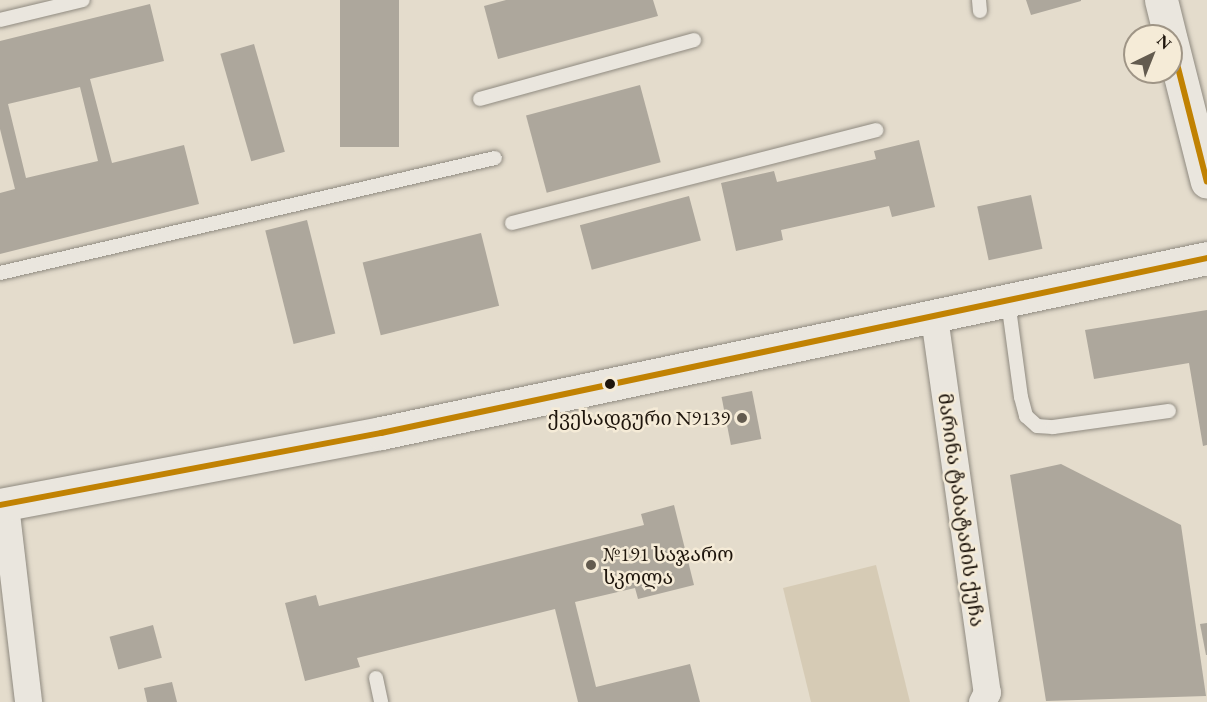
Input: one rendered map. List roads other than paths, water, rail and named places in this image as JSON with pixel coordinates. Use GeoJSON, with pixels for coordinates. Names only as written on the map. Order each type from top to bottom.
{"type":"FeatureCollection","features":[{"type":"Feature","properties":{"kind":"street"},"geometry":{"type":"LineString","coordinates":[[1161,0],[1167,24]]}},
{"type":"Feature","properties":{"kind":"street"},"geometry":{"type":"LineString","coordinates":[[1182,84],[1207,182]]}},
{"type":"Feature","properties":{"kind":"street"},"geometry":{"type":"LineString","coordinates":[[28,702],[2,505],[381,433],[1207,258]]}},
{"type":"Feature","properties":{"kind":"street","name":"მარინა ტაბატაძის ქუჩა"},"geometry":{"type":"LineString","coordinates":[[933,317],[987,692],[982,702]]}},
{"type":"Feature","properties":{"kind":"lane"},"geometry":{"type":"LineString","coordinates":[[0,20],[83,0]]}},
{"type":"Feature","properties":{"kind":"lane"},"geometry":{"type":"LineString","coordinates":[[480,99],[694,40]]}},
{"type":"Feature","properties":{"kind":"lane"},"geometry":{"type":"LineString","coordinates":[[512,223],[876,130]]}},
{"type":"Feature","properties":{"kind":"lane"},"geometry":{"type":"LineString","coordinates":[[0,273],[495,158]]}},
{"type":"Feature","properties":{"kind":"lane"},"geometry":{"type":"LineString","coordinates":[[1008,301],[1021,397],[1026,416],[1037,426],[1053,427],[1169,411]]}},
{"type":"Feature","properties":{"kind":"lane"},"geometry":{"type":"LineString","coordinates":[[376,678],[381,702]]}},
{"type":"Feature","properties":{"kind":"place","name":"ქვესადგური N9139"},"geometry":{"type":"Point","coordinates":[742,418]}},
{"type":"Feature","properties":{"kind":"place","name":"№191 საჯარო სკოლა"},"geometry":{"type":"Point","coordinates":[591,565]}}]}
